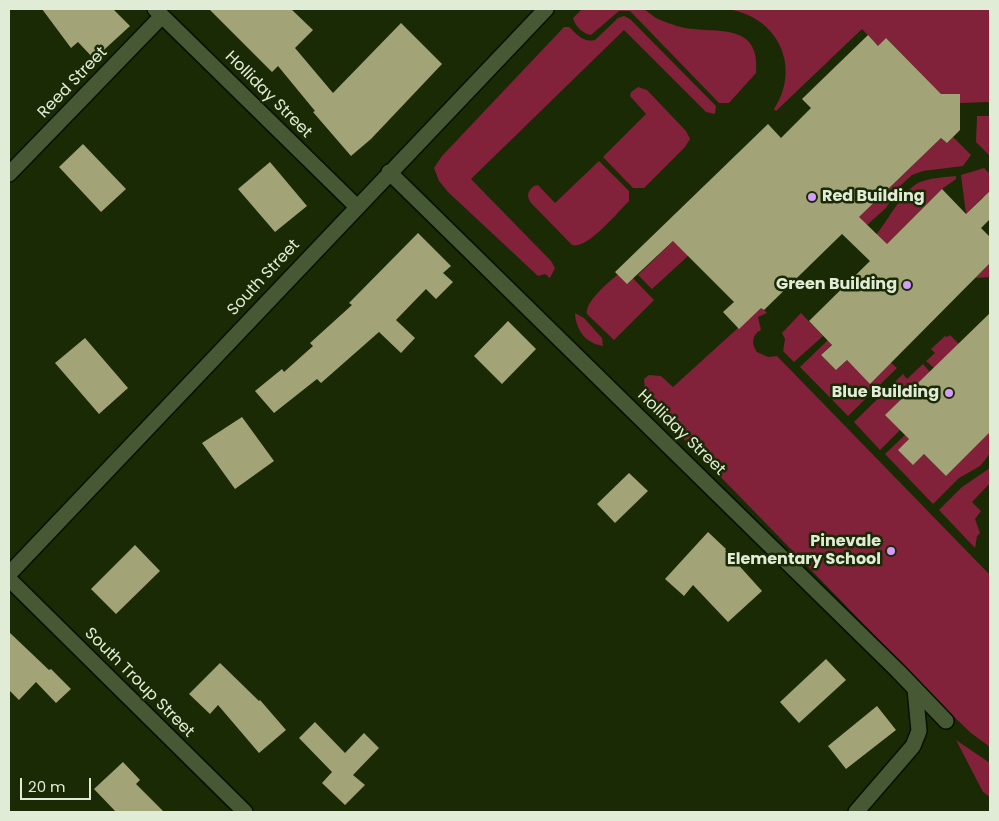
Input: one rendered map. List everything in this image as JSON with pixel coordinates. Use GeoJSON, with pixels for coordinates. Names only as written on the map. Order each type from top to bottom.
{"type":"FeatureCollection","features":[{"type":"Feature","properties":{"kind":"street","name":"South Street"},"geometry":{"type":"LineString","coordinates":[[9,574],[356,206],[546,9]]}},
{"type":"Feature","properties":{"kind":"street","name":"Holliday Street"},"geometry":{"type":"LineString","coordinates":[[158,12],[356,206]]}},
{"type":"Feature","properties":{"kind":"street","name":"Reed Street"},"geometry":{"type":"LineString","coordinates":[[9,174],[158,12]]}},
{"type":"Feature","properties":{"kind":"street","name":"Holliday Street"},"geometry":{"type":"LineString","coordinates":[[390,172],[946,721]]}},
{"type":"Feature","properties":{"kind":"street","name":"South Troup Street"},"geometry":{"type":"LineString","coordinates":[[9,579],[245,812]]}},
{"type":"Feature","properties":{"kind":"street"},"geometry":{"type":"LineString","coordinates":[[856,812],[912,746],[919,731],[915,689]]}},
{"type":"Feature","properties":{"kind":"shaded area"},"geometry":{"type":"Polygon","coordinates":[[[638,8],[645,10],[656,18],[681,27],[720,31],[743,37],[751,44],[755,56],[756,73],[729,103],[719,103],[630,11],[619,11],[591,35],[577,27],[574,21],[573,18],[582,9],[638,8]]]}},
{"type":"Feature","properties":{"kind":"shaded area"},"geometry":{"type":"Polygon","coordinates":[[[724,9],[990,9],[990,102],[960,103],[960,94],[941,94],[886,38],[878,46],[862,29],[776,111],[774,109],[782,92],[786,75],[784,59],[779,44],[770,31],[757,20],[742,13],[724,9]]]}},
{"type":"Feature","properties":{"kind":"shaded area"},"geometry":{"type":"Polygon","coordinates":[[[624,16],[630,19],[716,106],[715,114],[706,112],[624,30],[471,179],[551,261],[555,268],[550,278],[545,274],[538,276],[448,192],[439,181],[434,168],[442,156],[564,27],[569,27],[584,39],[591,41],[595,40],[618,18],[624,16]]]}},
{"type":"Feature","properties":{"kind":"shaded area"},"geometry":{"type":"Polygon","coordinates":[[[638,87],[647,90],[686,131],[690,139],[685,147],[644,188],[633,188],[603,157],[646,114],[630,96],[631,92],[638,87]]]}},
{"type":"Feature","properties":{"kind":"shaded area"},"geometry":{"type":"Polygon","coordinates":[[[977,116],[990,116],[990,156],[976,142],[977,116]]]}},
{"type":"Feature","properties":{"kind":"shaded area"},"geometry":{"type":"Polygon","coordinates":[[[953,137],[971,155],[963,166],[923,171],[912,175],[899,187],[886,208],[867,225],[856,220],[941,138],[947,143],[953,137]]]}},
{"type":"Feature","properties":{"kind":"shaded area"},"geometry":{"type":"Polygon","coordinates":[[[599,161],[629,191],[629,201],[594,236],[586,242],[572,245],[532,204],[528,197],[529,192],[534,186],[538,185],[555,203],[599,161]]]}},
{"type":"Feature","properties":{"kind":"shaded area"},"geometry":{"type":"Polygon","coordinates":[[[756,161],[688,256],[652,289],[638,275],[756,161]]]}},
{"type":"Feature","properties":{"kind":"shaded area"},"geometry":{"type":"Polygon","coordinates":[[[984,168],[990,174],[990,204],[983,197],[966,214],[961,175],[984,168]]]}},
{"type":"Feature","properties":{"kind":"shaded area"},"geometry":{"type":"Polygon","coordinates":[[[956,176],[956,179],[942,189],[884,247],[874,237],[901,199],[913,186],[920,182],[956,176]]]}},
{"type":"Feature","properties":{"kind":"shaded area"},"geometry":{"type":"Polygon","coordinates":[[[990,263],[990,277],[975,278],[990,263]]]}},
{"type":"Feature","properties":{"kind":"shaded area"},"geometry":{"type":"Polygon","coordinates":[[[624,269],[654,300],[614,340],[587,314],[587,309],[595,296],[624,269]]]}},
{"type":"Feature","properties":{"kind":"shaded area"},"geometry":{"type":"Polygon","coordinates":[[[761,307],[767,313],[758,317],[761,330],[754,337],[753,343],[757,352],[768,357],[777,356],[990,575],[990,747],[971,733],[947,710],[646,400],[644,379],[649,375],[661,376],[673,387],[761,307]]]}},
{"type":"Feature","properties":{"kind":"shaded area"},"geometry":{"type":"Polygon","coordinates":[[[575,313],[584,318],[602,338],[603,346],[592,342],[583,335],[577,325],[575,313]]]}},
{"type":"Feature","properties":{"kind":"shaded area"},"geometry":{"type":"Polygon","coordinates":[[[801,313],[823,336],[794,362],[783,351],[785,339],[782,333],[801,313]]]}},
{"type":"Feature","properties":{"kind":"shaded area"},"geometry":{"type":"Polygon","coordinates":[[[950,335],[959,344],[934,368],[926,361],[935,353],[931,349],[945,336],[950,335]]]}},
{"type":"Feature","properties":{"kind":"shaded area"},"geometry":{"type":"Polygon","coordinates":[[[828,340],[832,344],[821,355],[836,370],[847,360],[869,382],[890,362],[897,368],[848,416],[800,367],[828,340]]]}},
{"type":"Feature","properties":{"kind":"shaded area"},"geometry":{"type":"Polygon","coordinates":[[[923,364],[930,372],[886,415],[900,430],[880,450],[854,422],[903,374],[907,379],[923,364]]]}},
{"type":"Feature","properties":{"kind":"shaded area"},"geometry":{"type":"Polygon","coordinates":[[[990,432],[990,453],[985,460],[980,466],[959,478],[933,504],[885,454],[905,435],[909,439],[899,450],[913,465],[924,454],[946,476],[990,432]]]}},
{"type":"Feature","properties":{"kind":"shaded area"},"geometry":{"type":"Polygon","coordinates":[[[990,468],[990,483],[972,502],[981,511],[975,519],[980,533],[977,536],[975,548],[939,510],[962,487],[990,468]]]}},
{"type":"Feature","properties":{"kind":"shaded area"},"geometry":{"type":"Polygon","coordinates":[[[956,740],[990,763],[990,797],[983,792],[956,740]]]}},
{"type":"Feature","properties":{"kind":"building"},"geometry":{"type":"Polygon","coordinates":[[[42,9],[113,9],[130,26],[94,59],[78,42],[71,48],[42,9]]]}},
{"type":"Feature","properties":{"kind":"building"},"geometry":{"type":"Polygon","coordinates":[[[209,9],[291,9],[313,30],[295,48],[333,93],[401,23],[442,64],[371,139],[351,156],[313,112],[315,111],[278,66],[272,72],[209,9]]]}},
{"type":"Feature","properties":{"kind":"building"},"geometry":{"type":"Polygon","coordinates":[[[868,35],[878,46],[886,38],[941,94],[960,94],[960,130],[947,143],[941,138],[859,217],[887,244],[942,189],[966,214],[990,191],[990,219],[981,228],[990,237],[990,263],[870,384],[847,360],[836,370],[821,355],[832,345],[809,321],[870,261],[842,234],[764,310],[761,308],[739,329],[723,312],[734,302],[673,241],[627,284],[615,272],[768,124],[781,138],[811,108],[802,99],[868,35]]]}},
{"type":"Feature","properties":{"kind":"building"},"geometry":{"type":"Polygon","coordinates":[[[83,144],[126,189],[101,212],[59,167],[83,144]]]}},
{"type":"Feature","properties":{"kind":"building"},"geometry":{"type":"Polygon","coordinates":[[[270,162],[307,206],[275,232],[238,189],[270,162]]]}},
{"type":"Feature","properties":{"kind":"building"},"geometry":{"type":"Polygon","coordinates":[[[418,233],[451,266],[443,273],[453,282],[436,299],[426,289],[396,320],[415,338],[401,353],[379,332],[321,383],[317,379],[274,413],[255,391],[282,369],[284,372],[313,346],[310,343],[352,305],[349,303],[418,233]]]}},
{"type":"Feature","properties":{"kind":"building","name":"Blue Building"},"geometry":{"type":"Polygon","coordinates":[[[990,313],[990,432],[946,476],[924,454],[913,465],[898,450],[909,439],[885,415],[990,313]]]}},
{"type":"Feature","properties":{"kind":"building"},"geometry":{"type":"Polygon","coordinates":[[[508,321],[536,349],[502,384],[474,356],[508,321]]]}},
{"type":"Feature","properties":{"kind":"building"},"geometry":{"type":"Polygon","coordinates":[[[85,338],[128,388],[99,414],[55,363],[85,338]]]}},
{"type":"Feature","properties":{"kind":"building"},"geometry":{"type":"Polygon","coordinates":[[[242,417],[274,461],[235,489],[202,443],[242,417]]]}},
{"type":"Feature","properties":{"kind":"building"},"geometry":{"type":"Polygon","coordinates":[[[629,473],[648,491],[615,523],[597,504],[629,473]]]}},
{"type":"Feature","properties":{"kind":"building"},"geometry":{"type":"Polygon","coordinates":[[[708,532],[726,549],[762,591],[728,622],[693,585],[684,596],[665,579],[708,532]]]}},
{"type":"Feature","properties":{"kind":"building"},"geometry":{"type":"Polygon","coordinates":[[[135,545],[160,571],[116,614],[91,589],[135,545]]]}},
{"type":"Feature","properties":{"kind":"building"},"geometry":{"type":"Polygon","coordinates":[[[9,632],[71,689],[56,703],[36,682],[19,700],[9,690],[9,632]]]}},
{"type":"Feature","properties":{"kind":"building"},"geometry":{"type":"Polygon","coordinates":[[[826,659],[846,680],[799,723],[780,702],[826,659]]]}},
{"type":"Feature","properties":{"kind":"building"},"geometry":{"type":"Polygon","coordinates":[[[220,663],[260,700],[286,730],[259,753],[218,705],[210,714],[189,694],[220,663]]]}},
{"type":"Feature","properties":{"kind":"building"},"geometry":{"type":"Polygon","coordinates":[[[877,706],[896,730],[846,769],[828,746],[877,706]]]}},
{"type":"Feature","properties":{"kind":"building"},"geometry":{"type":"Polygon","coordinates":[[[315,722],[345,753],[364,733],[379,748],[353,775],[365,785],[345,805],[322,783],[332,772],[299,738],[315,722]]]}},
{"type":"Feature","properties":{"kind":"building"},"geometry":{"type":"Polygon","coordinates":[[[123,762],[140,780],[136,784],[164,812],[116,812],[94,789],[123,762]]]}},
{"type":"Feature","properties":{"kind":"place","name":"Red Building"},"geometry":{"type":"Point","coordinates":[812,197]}},
{"type":"Feature","properties":{"kind":"place","name":"Green Building"},"geometry":{"type":"Point","coordinates":[907,285]}},
{"type":"Feature","properties":{"kind":"place","name":"Blue Building"},"geometry":{"type":"Point","coordinates":[949,393]}},
{"type":"Feature","properties":{"kind":"place","name":"Pinevale Elementary School"},"geometry":{"type":"Point","coordinates":[891,551]}}]}
